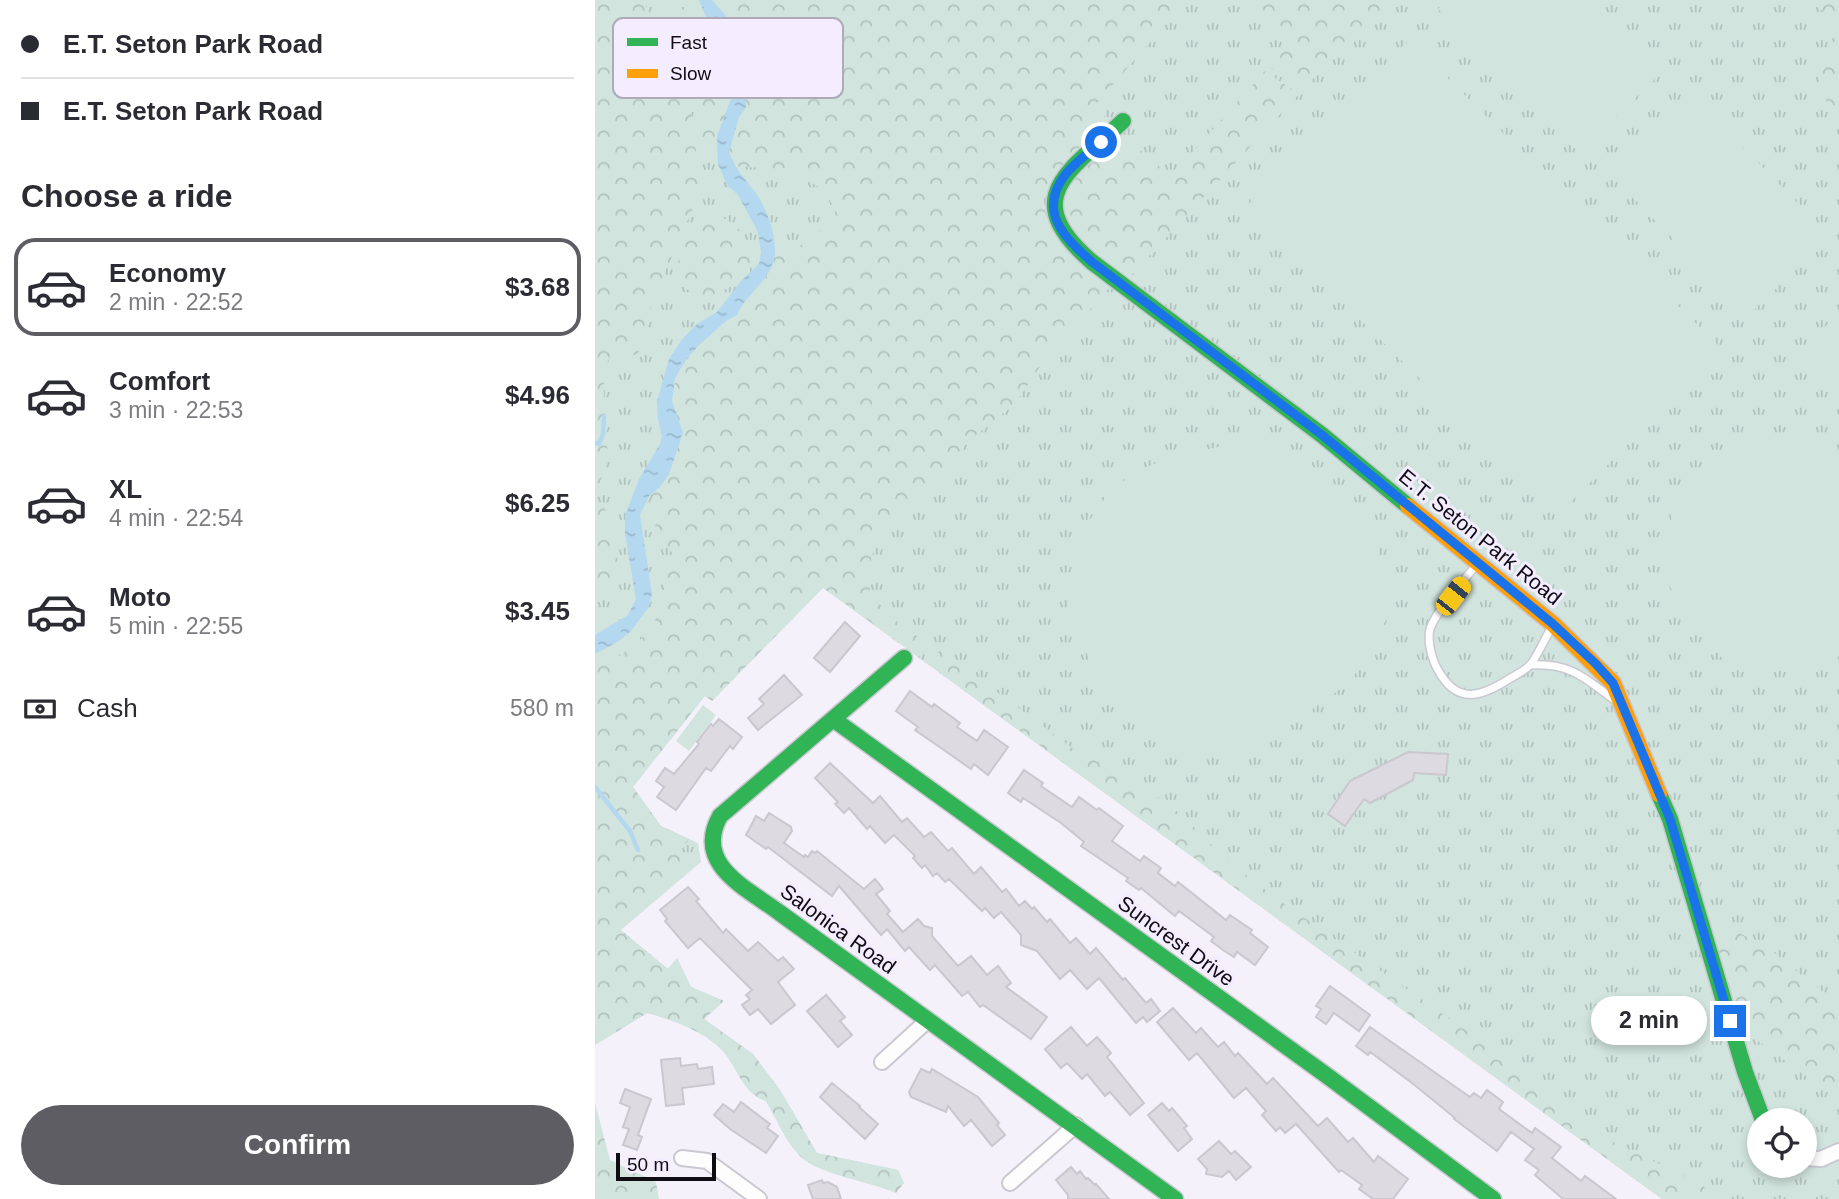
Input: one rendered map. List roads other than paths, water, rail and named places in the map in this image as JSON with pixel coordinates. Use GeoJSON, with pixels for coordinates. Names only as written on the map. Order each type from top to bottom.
{"type":"FeatureCollection","features":[{"type":"Feature","properties":{"kind":"street","name":"E.T. Seton Park Road"},"geometry":{"type":"LineString","coordinates":[[1123,121],[1065,175],[1053,208],[1056,223],[1065,237],[1092,262],[1322,435],[1553,624],[1613,683],[1670,819],[1745,1072],[1758,1108]]}},
{"type":"Feature","properties":{"kind":"street","name":"Salonica Road"},"geometry":{"type":"LineString","coordinates":[[904,658],[720,816],[710,839],[716,861],[724,872],[1175,1199]]}},
{"type":"Feature","properties":{"kind":"street","name":"Suncrest Drive"},"geometry":{"type":"LineString","coordinates":[[833,719],[1493,1199]]}},
{"type":"Feature","properties":{"kind":"street"},"geometry":{"type":"LineString","coordinates":[[882,1062],[929,1020]]}},
{"type":"Feature","properties":{"kind":"street"},"geometry":{"type":"LineString","coordinates":[[1010,1183],[1076,1125]]}},
{"type":"Feature","properties":{"kind":"street"},"geometry":{"type":"LineString","coordinates":[[1817,1159],[1839,1151]]}},
{"type":"Feature","properties":{"kind":"street"},"geometry":{"type":"LineString","coordinates":[[682,1158],[707,1161],[759,1199]]}},
{"type":"Feature","properties":{"kind":"lane"},"geometry":{"type":"LineString","coordinates":[[1478,564],[1436,617],[1430,630],[1436,668],[1455,691],[1471,696],[1493,689],[1530,665],[1553,624]]}},
{"type":"Feature","properties":{"kind":"lane"},"geometry":{"type":"LineString","coordinates":[[1530,665],[1558,665],[1571,670],[1622,706]]}},
{"type":"Feature","properties":{"kind":"water"},"geometry":{"type":"Polygon","coordinates":[[[699,0],[712,0],[727,18],[706,18],[699,0]]]}},
{"type":"Feature","properties":{"kind":"water"},"geometry":{"type":"Polygon","coordinates":[[[731,98],[746,98],[746,107],[739,117],[729,152],[737,169],[765,209],[774,238],[774,258],[769,273],[737,315],[726,321],[698,346],[675,378],[672,401],[683,433],[669,474],[649,496],[640,515],[652,594],[648,608],[631,631],[595,654],[595,635],[628,615],[636,599],[625,533],[625,516],[639,479],[662,437],[657,401],[669,359],[683,338],[697,324],[717,312],[742,280],[759,264],[761,252],[758,232],[738,195],[727,185],[718,164],[717,136],[731,98]]]}},
{"type":"Feature","properties":{"kind":"waterway"},"geometry":{"type":"LineString","coordinates":[[595,443],[599,444],[603,434],[604,417]]}},
{"type":"Feature","properties":{"kind":"waterway"},"geometry":{"type":"LineString","coordinates":[[595,787],[630,831],[638,850]]}}]}
